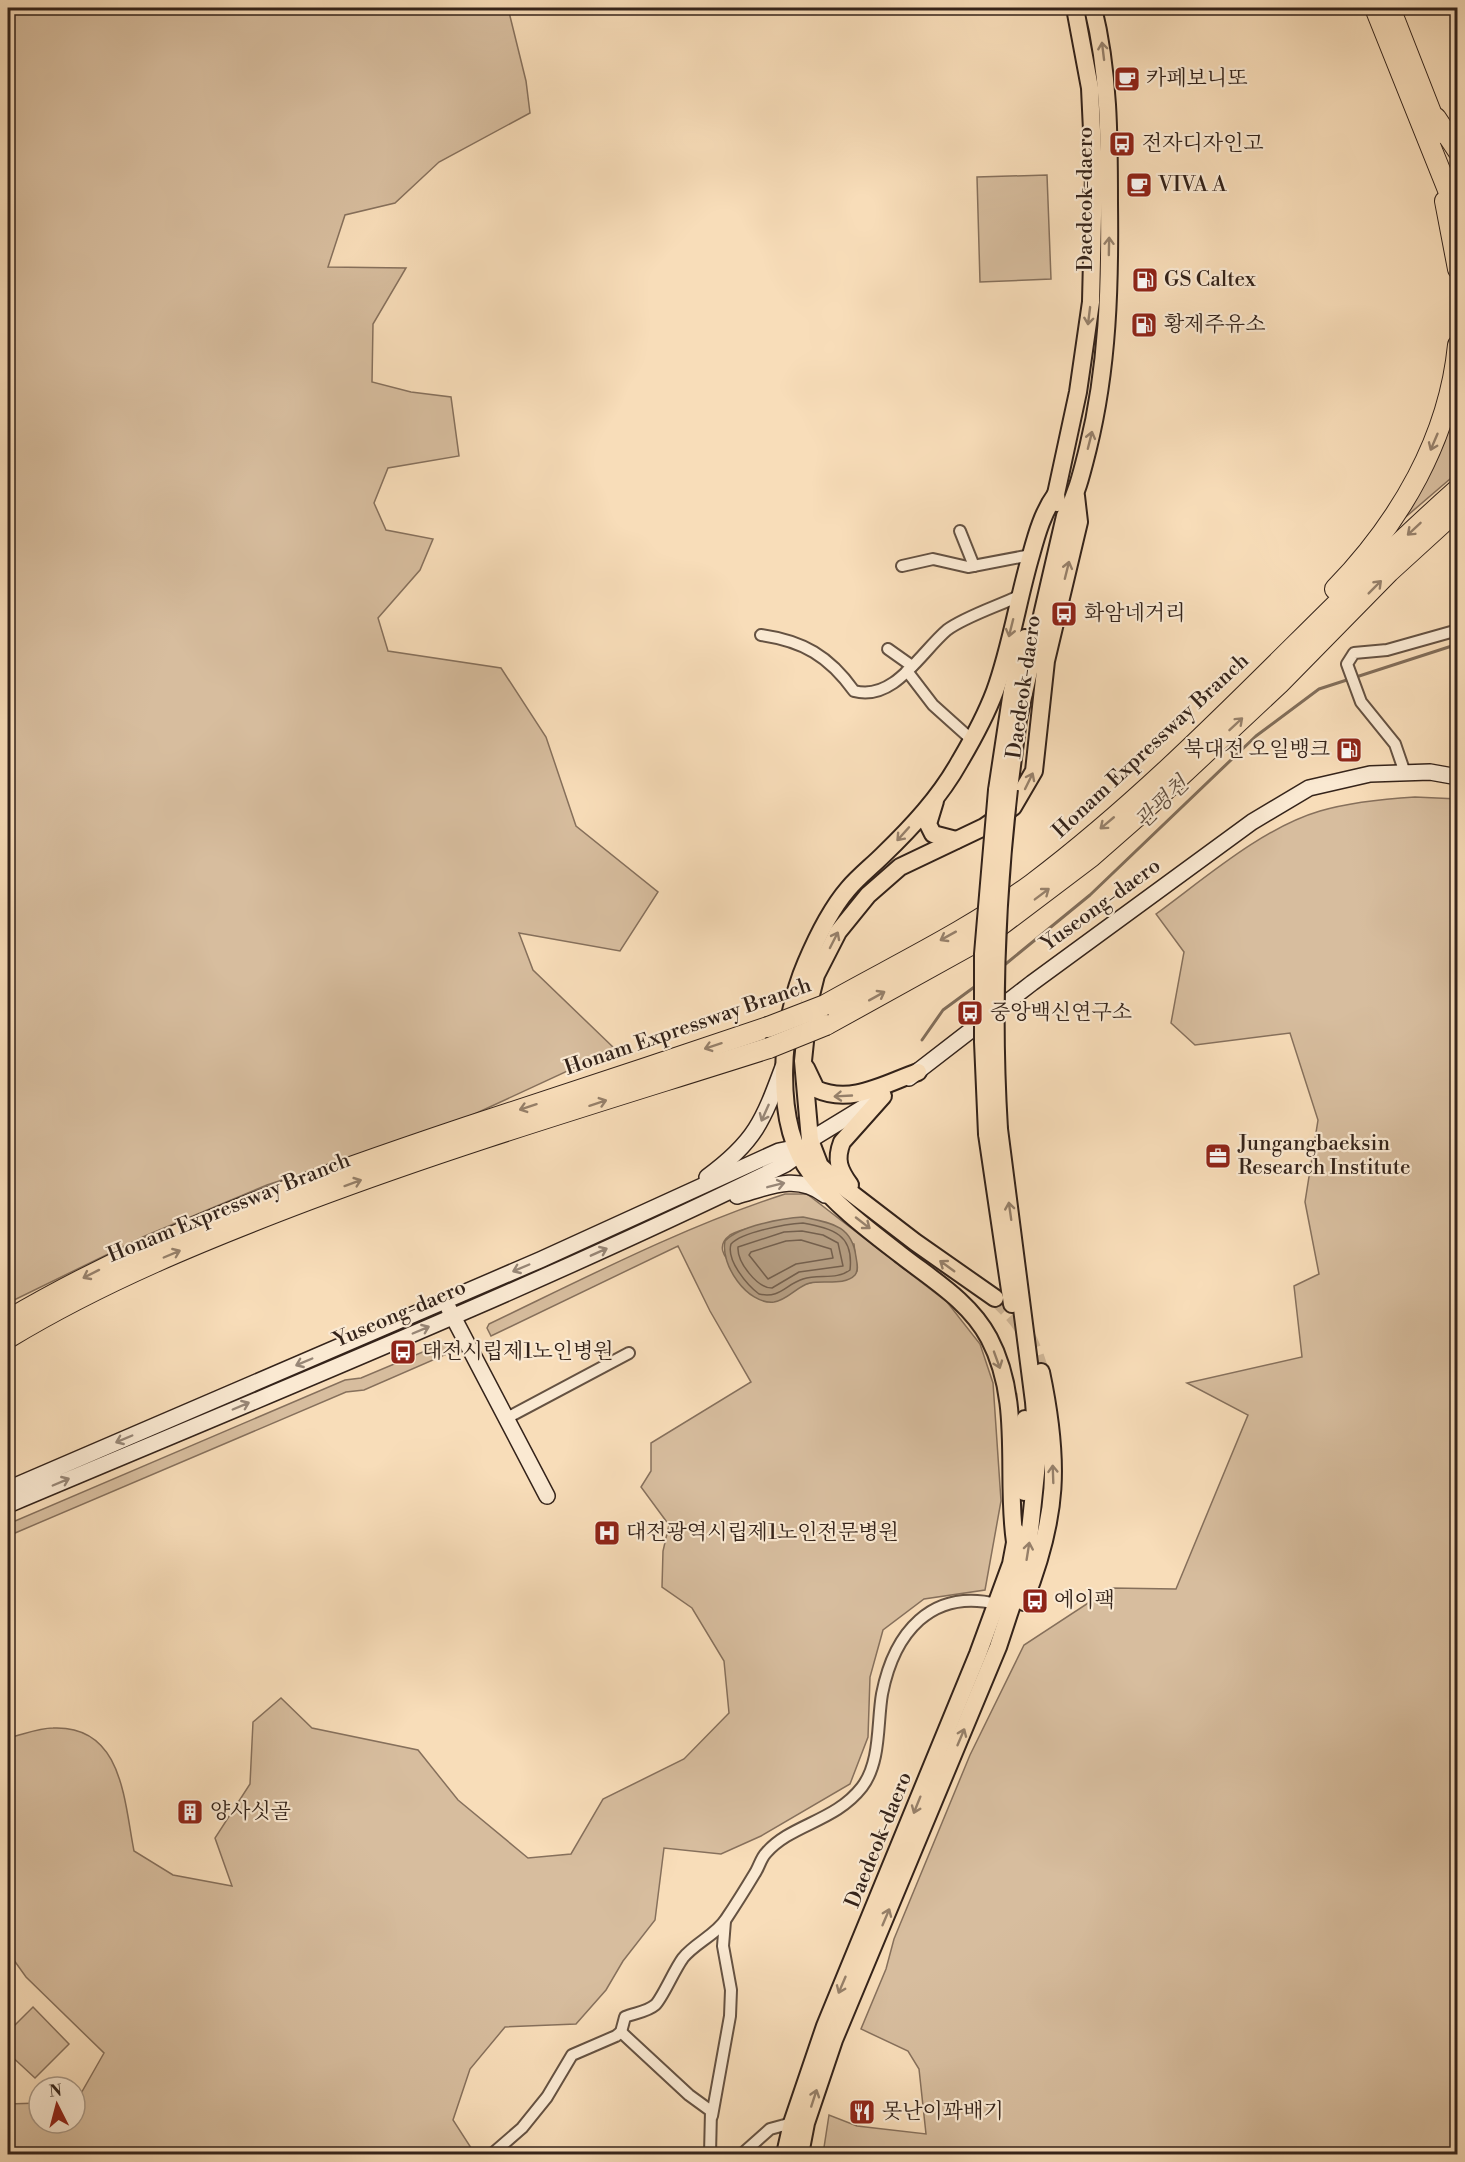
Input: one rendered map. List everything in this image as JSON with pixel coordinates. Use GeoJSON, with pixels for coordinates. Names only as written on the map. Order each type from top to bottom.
{"type":"FeatureCollection","features":[{"type":"Feature","properties":{"kind":"highway"},"geometry":{"type":"LineString","coordinates":[[1375,8],[1458,215]]}},
{"type":"Feature","properties":{"kind":"highway"},"geometry":{"type":"LineString","coordinates":[[1390,8],[1458,180]]}},
{"type":"Feature","properties":{"kind":"highway"},"geometry":{"type":"LineString","coordinates":[[1428,105],[1458,151]]}},
{"type":"Feature","properties":{"kind":"highway"},"geometry":{"type":"LineString","coordinates":[[1432,152],[1458,268]]}},
{"type":"Feature","properties":{"kind":"highway"},"geometry":{"type":"LineString","coordinates":[[1131,803],[1137,786],[1341,583],[1396,513],[1425,464],[1438,432],[1450,395],[1458,345]]}},
{"type":"Feature","properties":{"kind":"highway","name":"Honam Expressway Branch"},"geometry":{"type":"LineString","coordinates":[[8,1320],[94,1272],[243,1205],[387,1154],[768,1027],[825,1005],[978,920],[1030,885],[1131,803],[1379,561],[1458,489]]}},
{"type":"Feature","properties":{"kind":"highway","name":"Honam Expressway Branch"},"geometry":{"type":"LineString","coordinates":[[8,1338],[128,1273],[230,1229],[386,1171],[777,1053],[985,937],[1090,857],[1140,814],[1279,684],[1389,572],[1458,509]]}},
{"type":"Feature","properties":{"kind":"main road","name":"Daedeok-daero"},"geometry":{"type":"LineString","coordinates":[[1003,790],[1012,691],[1058,511],[1056,494],[1078,392],[1091,302],[1094,174],[1090,88],[1075,8]]}},
{"type":"Feature","properties":{"kind":"main road","name":"Daedeok-daero"},"geometry":{"type":"LineString","coordinates":[[1003,790],[1065,516],[1076,496],[1093,428],[1108,329],[1107,101],[1102,45],[1093,8]]}},
{"type":"Feature","properties":{"kind":"main road","name":"Daedeok-daero"},"geometry":{"type":"LineString","coordinates":[[804,1143],[788,1128],[777,1053],[796,987],[830,913],[849,887],[936,800],[972,740],[995,690],[1045,508],[1056,494]]}},
{"type":"Feature","properties":{"kind":"main road","name":"Daedeok-daero"},"geometry":{"type":"LineString","coordinates":[[804,1143],[803,1061],[809,1003],[816,975],[838,932],[868,895],[900,867],[984,827],[1013,807],[1034,771],[1046,661],[1079,522],[1076,496]]}},
{"type":"Feature","properties":{"kind":"main road","name":"Yuseong-daero"},"geometry":{"type":"LineString","coordinates":[[8,1489],[446,1301],[779,1151],[804,1143],[883,1096],[918,1072],[1032,983],[1252,822],[1309,788],[1370,774],[1430,772],[1458,777]]}},
{"type":"Feature","properties":{"kind":"main road"},"geometry":{"type":"LineString","coordinates":[[998,1647],[1027,1559],[1038,1454],[1028,1346],[993,1131],[994,974],[1003,790]]}},
{"type":"Feature","properties":{"kind":"main road"},"geometry":{"type":"LineString","coordinates":[[936,800],[928,824],[933,834],[956,840]]}},
{"type":"Feature","properties":{"kind":"main road"},"geometry":{"type":"LineString","coordinates":[[777,1053],[795,1089],[804,1081]]}},
{"type":"Feature","properties":{"kind":"main road"},"geometry":{"type":"LineString","coordinates":[[670,1201],[726,1163],[747,1144],[766,1114],[777,1053]]}},
{"type":"Feature","properties":{"kind":"main road"},"geometry":{"type":"LineString","coordinates":[[803,1061],[816,1089],[837,1097],[850,1096],[918,1072]]}},
{"type":"Feature","properties":{"kind":"main road"},"geometry":{"type":"LineString","coordinates":[[859,1198],[840,1171],[839,1150],[842,1142],[883,1096]]}},
{"type":"Feature","properties":{"kind":"main road","name":"Daedeok-daero"},"geometry":{"type":"LineString","coordinates":[[786,2154],[792,2123],[825,2026],[868,1926],[997,1604],[1011,1564],[1023,1507],[1023,1385],[993,1131]]}},
{"type":"Feature","properties":{"kind":"main road"},"geometry":{"type":"LineString","coordinates":[[804,1143],[820,1166],[859,1198],[950,1269],[995,1298]]}},
{"type":"Feature","properties":{"kind":"main road"},"geometry":{"type":"LineString","coordinates":[[804,1143],[809,1171],[841,1206]]}},
{"type":"Feature","properties":{"kind":"main road","name":"Yuseong-daero"},"geometry":{"type":"LineString","coordinates":[[8,1505],[453,1317],[786,1164],[793,1159],[804,1143]]}},
{"type":"Feature","properties":{"kind":"main road"},"geometry":{"type":"LineString","coordinates":[[699,1205],[794,1182],[814,1186],[966,1307],[989,1338],[1000,1367],[1012,1428],[1012,1522],[1015,1542]]}},
{"type":"Feature","properties":{"kind":"main road"},"geometry":{"type":"LineString","coordinates":[[446,1301],[505,1419],[548,1496]]}},
{"type":"Feature","properties":{"kind":"main road"},"geometry":{"type":"LineString","coordinates":[[998,1647],[1010,1632],[1038,1569],[1051,1518],[1054,1495],[1052,1447],[1040,1369]]}},
{"type":"Feature","properties":{"kind":"main road","name":"Daedeok-daero"},"geometry":{"type":"LineString","coordinates":[[800,2154],[809,2113],[834,2040],[998,1647]]}},
{"type":"Feature","properties":{"kind":"street"},"geometry":{"type":"LineString","coordinates":[[960,531],[974,566]]}},
{"type":"Feature","properties":{"kind":"street"},"geometry":{"type":"LineString","coordinates":[[902,566],[933,558],[959,565],[974,566],[1031,555]]}},
{"type":"Feature","properties":{"kind":"street"},"geometry":{"type":"LineString","coordinates":[[761,635],[789,639],[822,656],[858,692],[877,692],[910,669],[948,629],[1019,596]]}},
{"type":"Feature","properties":{"kind":"street"},"geometry":{"type":"LineString","coordinates":[[1405,773],[1395,744],[1361,702],[1347,664],[1354,653],[1387,650],[1458,630]]}},
{"type":"Feature","properties":{"kind":"street"},"geometry":{"type":"LineString","coordinates":[[888,649],[910,669],[933,705],[972,740]]}},
{"type":"Feature","properties":{"kind":"street"},"geometry":{"type":"LineString","coordinates":[[505,1419],[629,1353]]}},
{"type":"Feature","properties":{"kind":"street"},"geometry":{"type":"LineString","coordinates":[[492,2154],[522,2128],[547,2097],[572,2055],[616,2036],[621,2032],[626,2017],[655,2005],[684,1956],[725,1921],[765,1854],[792,1834],[846,1806],[864,1784],[879,1730],[882,1695],[888,1671],[894,1655],[911,1628],[923,1616],[949,1602],[979,1600],[997,1604]]}},
{"type":"Feature","properties":{"kind":"street"},"geometry":{"type":"LineString","coordinates":[[710,2154],[708,2145],[730,2006],[731,1990],[723,1946],[725,1921]]}},
{"type":"Feature","properties":{"kind":"street"},"geometry":{"type":"LineString","coordinates":[[621,2032],[688,2095],[707,2107],[712,2116]]}},
{"type":"Feature","properties":{"kind":"street"},"geometry":{"type":"LineString","coordinates":[[742,2154],[770,2129],[792,2123]]}},
{"type":"Feature","properties":{"kind":"shaded area"},"geometry":{"type":"Polygon","coordinates":[[[8,8],[508,8],[526,81],[530,113],[439,162],[395,203],[345,215],[328,267],[406,268],[373,324],[372,382],[411,392],[451,397],[459,456],[388,468],[374,503],[386,530],[433,539],[420,570],[378,618],[388,651],[501,668],[546,737],[576,826],[658,892],[620,951],[519,933],[533,970],[615,1049],[455,1123],[267,1185],[145,1236],[8,1303],[8,8]]]}},
{"type":"Feature","properties":{"kind":"shaded area"},"geometry":{"type":"Polygon","coordinates":[[[1047,175],[1051,279],[980,282],[977,177],[1047,175]]]}},
{"type":"Feature","properties":{"kind":"shaded area"},"geometry":{"type":"Polygon","coordinates":[[[1457,379],[1457,473],[1394,527],[1457,379]]]}},
{"type":"Feature","properties":{"kind":"shaded area"},"geometry":{"type":"Polygon","coordinates":[[[1415,797],[1458,799],[1457,2154],[823,2154],[829,2115],[857,2126],[926,2134],[919,2069],[908,2051],[861,2029],[886,1969],[894,1939],[970,1755],[1024,1645],[1111,1588],[1176,1589],[1248,1415],[1187,1383],[1302,1357],[1294,1286],[1319,1274],[1305,1202],[1318,1120],[1290,1033],[1195,1045],[1171,1023],[1184,952],[1156,914],[1234,856],[1277,829],[1298,819],[1343,805],[1415,797]]]}},
{"type":"Feature","properties":{"kind":"shaded area"},"geometry":{"type":"Polygon","coordinates":[[[785,1194],[807,1194],[947,1302],[980,1344],[993,1383],[1001,1501],[985,1590],[924,1599],[883,1630],[870,1677],[868,1737],[850,1784],[761,1836],[721,1854],[664,1848],[655,1920],[623,1961],[606,1990],[576,2024],[505,2027],[470,2069],[453,2120],[475,2154],[8,2154],[8,2104],[27,2103],[27,2135],[87,2135],[87,2083],[104,2053],[26,1977],[8,1954],[8,1738],[53,1728],[76,1730],[94,1739],[107,1752],[116,1770],[127,1810],[134,1851],[173,1875],[232,1886],[215,1838],[250,1784],[253,1722],[281,1698],[312,1728],[418,1750],[458,1800],[528,1858],[571,1854],[603,1799],[684,1759],[729,1713],[724,1661],[692,1608],[662,1587],[663,1551],[669,1525],[641,1487],[651,1471],[651,1443],[751,1382],[710,1311],[678,1246],[491,1336],[487,1328],[489,1324],[635,1254],[709,1222],[785,1194]],[[771,1223],[734,1233],[723,1244],[724,1253],[730,1263],[753,1280],[785,1297],[802,1285],[857,1271],[854,1244],[771,1223]]]}},
{"type":"Feature","properties":{"kind":"shaded area"},"geometry":{"type":"Polygon","coordinates":[[[444,1343],[453,1346],[456,1350],[364,1390],[346,1392],[8,1536],[8,1524],[345,1380],[361,1378],[444,1343]]]}},
{"type":"Feature","properties":{"kind":"shaded area"},"geometry":{"type":"Polygon","coordinates":[[[33,2007],[69,2044],[38,2075],[32,2075],[8,2053],[8,2032],[33,2007]]]}},
{"type":"Feature","properties":{"kind":"water"},"geometry":{"type":"Polygon","coordinates":[[[803,1217],[823,1221],[845,1232],[854,1246],[857,1264],[855,1275],[846,1280],[810,1283],[779,1301],[764,1301],[754,1297],[745,1290],[731,1271],[727,1261],[725,1241],[751,1227],[803,1217]]]}},
{"type":"Feature","properties":{"kind":"waterway","name":"관평천"},"geometry":{"type":"LineString","coordinates":[[1002,967],[1090,895],[1256,736],[1319,689],[1458,644]]}},
{"type":"Feature","properties":{"kind":"waterway","name":"관평천"},"geometry":{"type":"LineString","coordinates":[[922,1040],[943,1010],[977,985]]}},
{"type":"Feature","properties":{"kind":"tunnel"},"geometry":{"type":"LineString","coordinates":[[995,1298],[1024,1330],[1040,1369]]}},
{"type":"Feature","properties":{"kind":"place","name":"카페보니또"},"geometry":{"type":"Point","coordinates":[1127,79]}},
{"type":"Feature","properties":{"kind":"place","name":"전자디자인고"},"geometry":{"type":"Point","coordinates":[1122,144]}},
{"type":"Feature","properties":{"kind":"place","name":"VIVA A"},"geometry":{"type":"Point","coordinates":[1139,185]}},
{"type":"Feature","properties":{"kind":"place","name":"GS Caltex"},"geometry":{"type":"Point","coordinates":[1145,280]}},
{"type":"Feature","properties":{"kind":"place","name":"황제주유소"},"geometry":{"type":"Point","coordinates":[1144,325]}},
{"type":"Feature","properties":{"kind":"place","name":"화암네거리"},"geometry":{"type":"Point","coordinates":[1064,614]}},
{"type":"Feature","properties":{"kind":"place","name":"북대전 오일뱅크"},"geometry":{"type":"Point","coordinates":[1349,750]}},
{"type":"Feature","properties":{"kind":"place","name":"중앙백신연구소"},"geometry":{"type":"Point","coordinates":[970,1013]}},
{"type":"Feature","properties":{"kind":"place","name":"Jungangbaeksin Research Institute"},"geometry":{"type":"Point","coordinates":[1218,1156]}},
{"type":"Feature","properties":{"kind":"place","name":"대전시립제1노인병원"},"geometry":{"type":"Point","coordinates":[403,1352]}},
{"type":"Feature","properties":{"kind":"place","name":"대전광역시립제1노인전문병원"},"geometry":{"type":"Point","coordinates":[607,1533]}},
{"type":"Feature","properties":{"kind":"place","name":"에이팩"},"geometry":{"type":"Point","coordinates":[1035,1601]}},
{"type":"Feature","properties":{"kind":"place","name":"양사싯골"},"geometry":{"type":"Point","coordinates":[190,1812]}},
{"type":"Feature","properties":{"kind":"place","name":"못난이꽈배기"},"geometry":{"type":"Point","coordinates":[862,2112]}}]}
